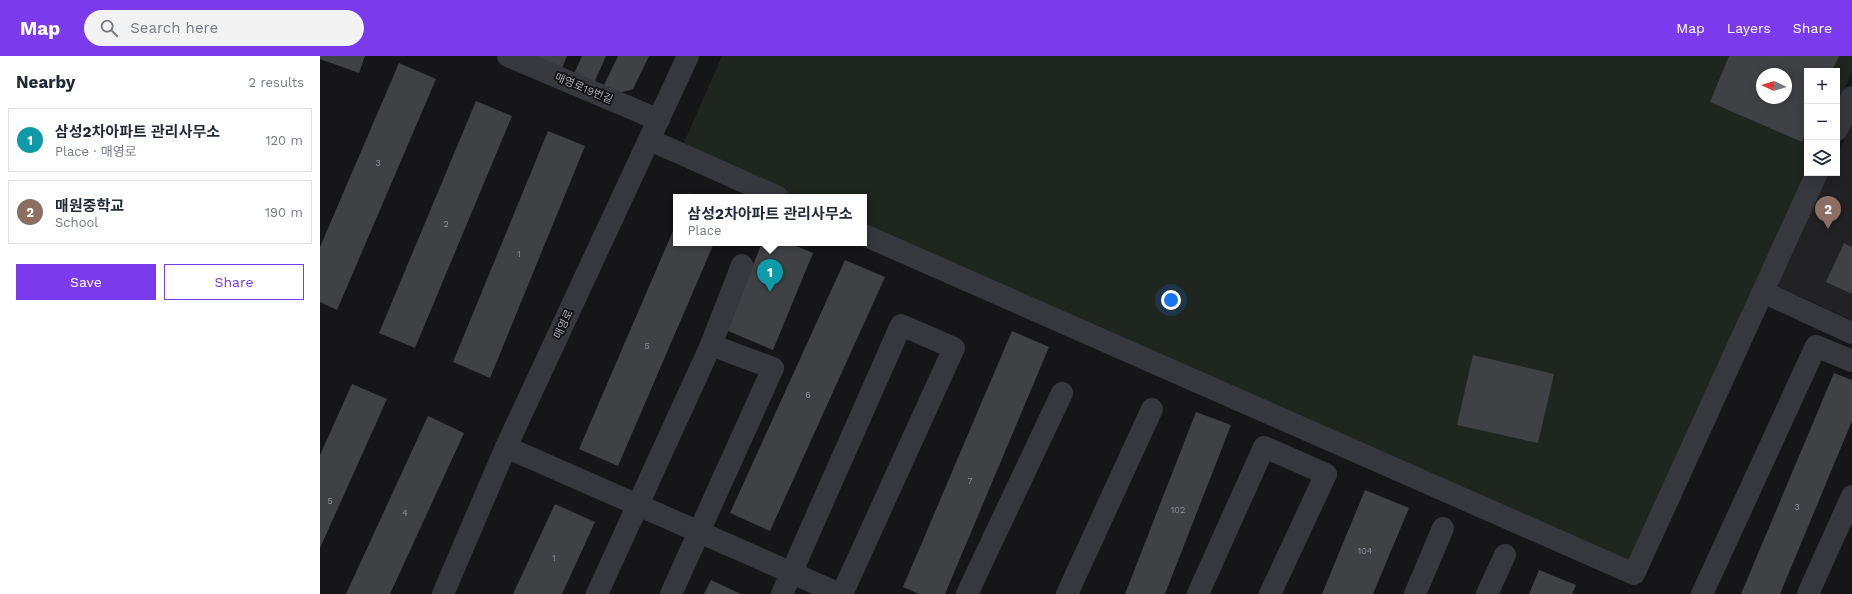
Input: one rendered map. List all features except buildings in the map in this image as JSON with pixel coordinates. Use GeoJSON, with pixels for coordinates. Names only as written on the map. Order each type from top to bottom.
{"type":"FeatureCollection","features":[{"type":"Feature","properties":{"kind":"street","name":"매영로19번길"},"geometry":{"type":"LineString","coordinates":[[508,56],[659,120]]}},
{"type":"Feature","properties":{"kind":"street","name":"매영로"},"geometry":{"type":"LineString","coordinates":[[443,594],[506,447],[688,56]]}},
{"type":"Feature","properties":{"kind":"street"},"geometry":{"type":"LineString","coordinates":[[1840,123],[1852,97]]}},
{"type":"Feature","properties":{"kind":"street"},"geometry":{"type":"LineString","coordinates":[[650,140],[771,194]]}},
{"type":"Feature","properties":{"kind":"street"},"geometry":{"type":"LineString","coordinates":[[867,236],[1634,574],[1816,176]]}},
{"type":"Feature","properties":{"kind":"street"},"geometry":{"type":"LineString","coordinates":[[597,594],[711,345],[742,265]]}},
{"type":"Feature","properties":{"kind":"street"},"geometry":{"type":"LineString","coordinates":[[1763,292],[1852,334]]}},
{"type":"Feature","properties":{"kind":"street"},"geometry":{"type":"LineString","coordinates":[[506,447],[791,573],[841,594],[954,348],[901,325],[791,573],[782,594]]}},
{"type":"Feature","properties":{"kind":"street"},"geometry":{"type":"LineString","coordinates":[[671,594],[773,368],[711,345]]}},
{"type":"Feature","properties":{"kind":"street"},"geometry":{"type":"LineString","coordinates":[[1702,594],[1816,346],[1852,361]]}},
{"type":"Feature","properties":{"kind":"street"},"geometry":{"type":"LineString","coordinates":[[967,594],[1062,394]]}},
{"type":"Feature","properties":{"kind":"street"},"geometry":{"type":"LineString","coordinates":[[1067,594],[1152,409]]}},
{"type":"Feature","properties":{"kind":"street"},"geometry":{"type":"LineString","coordinates":[[1198,594],[1264,447],[1326,474],[1270,594]]}},
{"type":"Feature","properties":{"kind":"street"},"geometry":{"type":"LineString","coordinates":[[1808,594],[1852,496]]}},
{"type":"Feature","properties":{"kind":"street"},"geometry":{"type":"LineString","coordinates":[[1415,594],[1443,528]]}},
{"type":"Feature","properties":{"kind":"street"},"geometry":{"type":"LineString","coordinates":[[1487,594],[1505,555]]}},
{"type":"Feature","properties":{"kind":"shaded area"},"geometry":{"type":"Polygon","coordinates":[[[722,56],[1852,56],[1852,73],[1840,99],[1840,68],[1804,68],[1805,176],[1629,563],[867,228],[867,194],[789,194],[682,147],[722,56]]]}},
{"type":"Feature","properties":{"kind":"shaded area"},"geometry":{"type":"Polygon","coordinates":[[[1852,123],[1852,320],[1777,286],[1828,176],[1840,176],[1840,149],[1852,123]]]}},
{"type":"Feature","properties":{"kind":"place","name":"매원중학교"},"geometry":{"type":"Point","coordinates":[1828,229]}},
{"type":"Feature","properties":{"kind":"place","name":"삼성2차아파트 관리사무소"},"geometry":{"type":"Point","coordinates":[770,292]}}]}
